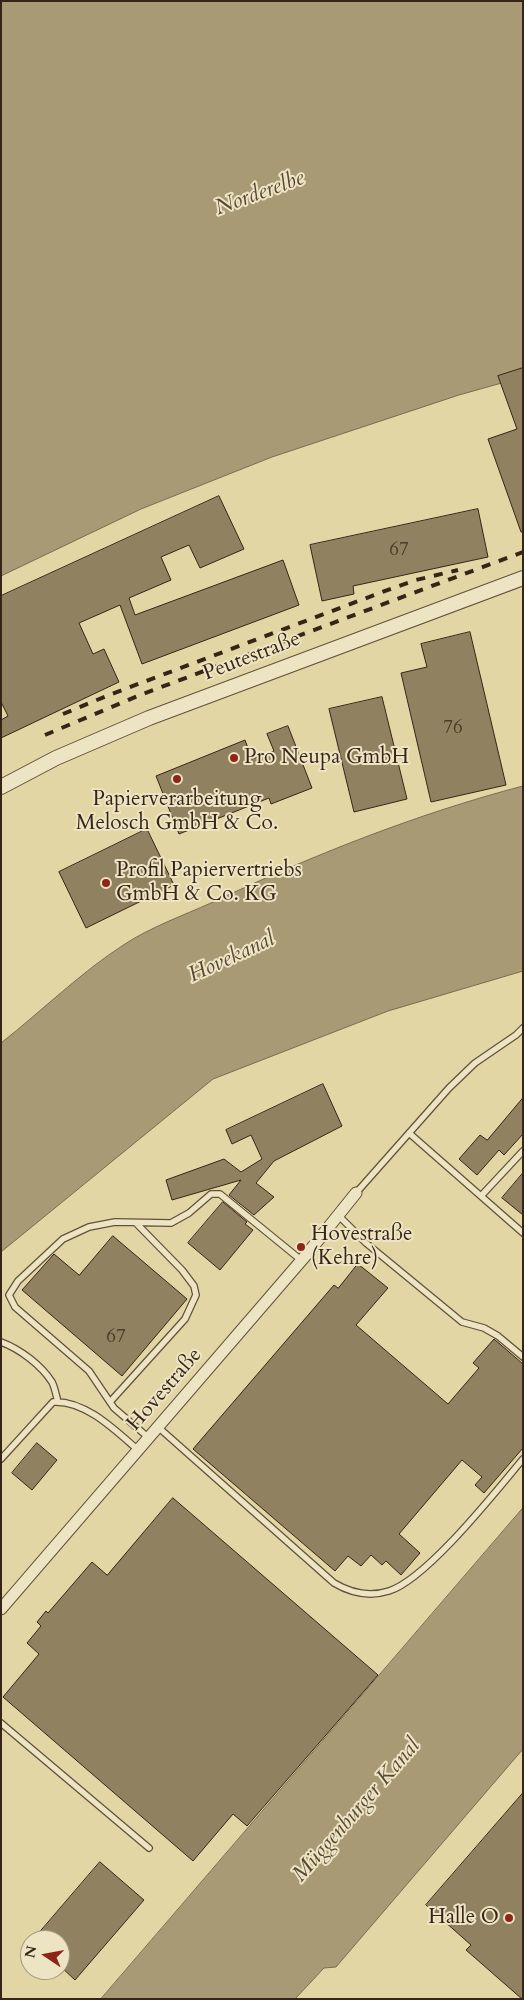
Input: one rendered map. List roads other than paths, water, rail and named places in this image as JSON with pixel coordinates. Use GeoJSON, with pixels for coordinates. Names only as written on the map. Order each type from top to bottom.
{"type":"FeatureCollection","features":[{"type":"Feature","properties":{"kind":"street","name":"Peutestraße"},"geometry":{"type":"LineString","coordinates":[[1,786],[56,758],[149,718],[523,578]]}},
{"type":"Feature","properties":{"kind":"street","name":"Hovestraße"},"geometry":{"type":"LineString","coordinates":[[1,1609],[301,1260],[356,1193]]}},
{"type":"Feature","properties":{"kind":"lane"},"geometry":{"type":"LineString","coordinates":[[356,1193],[449,1088],[468,1070],[523,1028]]}},
{"type":"Feature","properties":{"kind":"lane"},"geometry":{"type":"LineString","coordinates":[[408,1133],[523,1233]]}},
{"type":"Feature","properties":{"kind":"lane"},"geometry":{"type":"LineString","coordinates":[[481,1196],[523,1151]]}},
{"type":"Feature","properties":{"kind":"lane"},"geometry":{"type":"LineString","coordinates":[[149,1438],[114,1408],[89,1371],[15,1307],[10,1295],[18,1281],[63,1238],[89,1227],[115,1222],[171,1223],[189,1213],[211,1194],[220,1194],[301,1260]]}},
{"type":"Feature","properties":{"kind":"lane"},"geometry":{"type":"LineString","coordinates":[[338,1216],[354,1233],[462,1322],[484,1328],[498,1336],[523,1357]]}},
{"type":"Feature","properties":{"kind":"lane"},"geometry":{"type":"LineString","coordinates":[[110,1402],[185,1319],[196,1295],[194,1286],[182,1270],[136,1223]]}},
{"type":"Feature","properties":{"kind":"lane"},"geometry":{"type":"LineString","coordinates":[[1,1342],[14,1347],[37,1365],[52,1383],[58,1402]]}},
{"type":"Feature","properties":{"kind":"lane"},"geometry":{"type":"LineString","coordinates":[[1,1459],[53,1402],[65,1401],[104,1420],[138,1450]]}},
{"type":"Feature","properties":{"kind":"lane"},"geometry":{"type":"LineString","coordinates":[[158,1427],[334,1583],[355,1592],[367,1594],[390,1591],[404,1584],[431,1562],[489,1500],[523,1459]]}},
{"type":"Feature","properties":{"kind":"lane"},"geometry":{"type":"LineString","coordinates":[[1,1723],[149,1848]]}},
{"type":"Feature","properties":{"kind":"water","name":"Norderelbe"},"geometry":{"type":"Polygon","coordinates":[[[1,1],[523,1],[523,377],[459,395],[272,457],[141,509],[1,576],[1,1]]]}},
{"type":"Feature","properties":{"kind":"water","name":"Hovekanal"},"geometry":{"type":"Polygon","coordinates":[[[523,786],[523,971],[388,1011],[213,1079],[1,1252],[1,1043],[109,955],[134,938],[156,927],[364,837],[443,809],[523,786]]]}},
{"type":"Feature","properties":{"kind":"water","name":"Müggenburger Kanal"},"geometry":{"type":"Polygon","coordinates":[[[523,1508],[523,1749],[336,1967],[324,1968],[295,1999],[101,1999],[523,1508]]]}},
{"type":"Feature","properties":{"kind":"railway"},"geometry":{"type":"LineString","coordinates":[[45,735],[140,695],[523,552]]}},
{"type":"Feature","properties":{"kind":"railway"},"geometry":{"type":"LineString","coordinates":[[63,714],[393,588],[416,580],[458,570]]}},
{"type":"Feature","properties":{"kind":"place","name":"Pro Neupa GmbH"},"geometry":{"type":"Point","coordinates":[234,758]}},
{"type":"Feature","properties":{"kind":"place","name":"Papierverarbeitung Melosch GmbH & Co."},"geometry":{"type":"Point","coordinates":[177,779]}},
{"type":"Feature","properties":{"kind":"place","name":"Profil Papiervertriebs GmbH & Co. KG"},"geometry":{"type":"Point","coordinates":[106,883]}},
{"type":"Feature","properties":{"kind":"place","name":"Hovestraße (Kehre)"},"geometry":{"type":"Point","coordinates":[301,1247]}},
{"type":"Feature","properties":{"kind":"place","name":"Halle O"},"geometry":{"type":"Point","coordinates":[509,1918]}}]}
